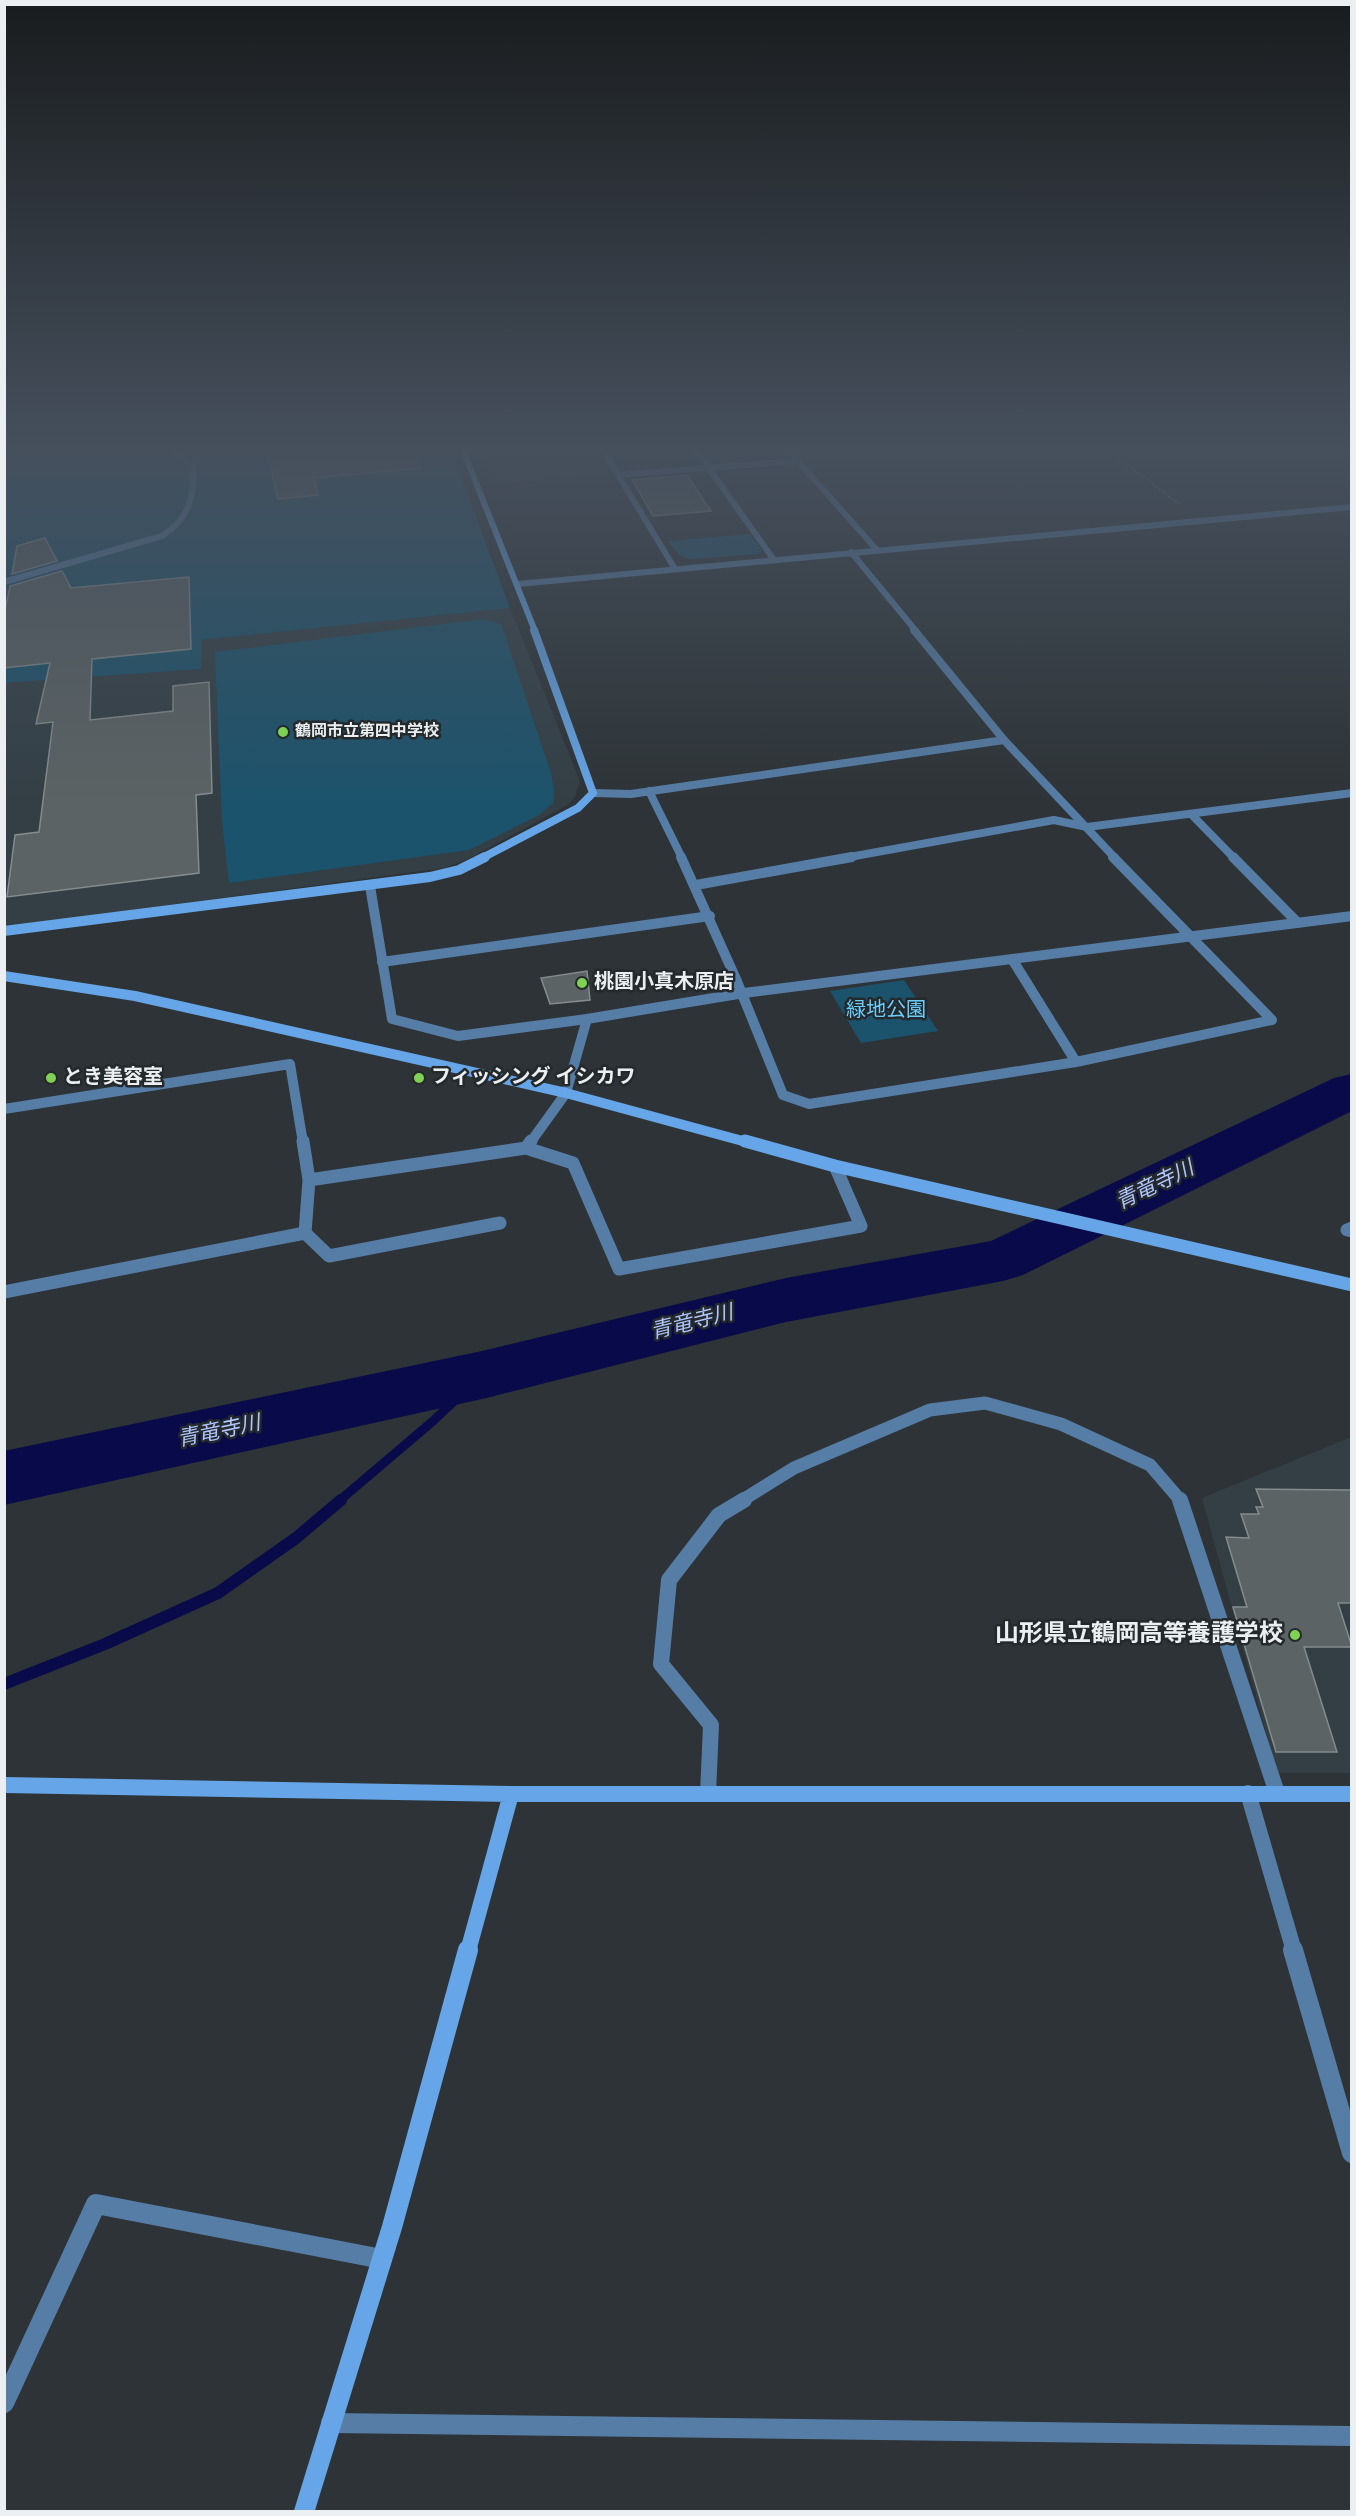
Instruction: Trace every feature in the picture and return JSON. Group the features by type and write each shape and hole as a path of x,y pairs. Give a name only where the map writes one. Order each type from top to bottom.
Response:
{"street":[{"path":"4,582 54,567"},
{"path":"511,567 593,793"},
{"path":"518,584 692,567"},
{"path":"649,791 696,885 744,993 783,1095 809,1104 1076,1062 1272,1020 1188,937 1004,740 864,567"},
{"path":"593,793 613,795 649,791 1004,740"},
{"path":"4,931 370,886 459,870 578,808 593,793"},
{"path":"696,885 1054,820 1087,827 1352,793"},
{"path":"1191,813 1298,923"},
{"path":"370,886 392,1019 458,1036 587,1019 744,993 1352,916"},
{"path":"382,962 710,916"},
{"path":"1012,959 1076,1062"},
{"path":"4,976 135,996 566,1093 835,1166 1352,1285"},
{"path":"526,1148 566,1093 587,1019"},
{"path":"4,1108 290,1064 309,1179 305,1233 328,1257 500,1223"},
{"path":"309,1179 526,1148 573,1163 619,1269 861,1226 835,1166"},
{"path":"4,1292 305,1233"},
{"path":"708,1794 711,1725 661,1664 669,1580 719,1515 794,1468 930,1410 985,1403 1061,1424 1150,1465 1181,1501 1277,1793"},
{"path":"4,1785 512,1794 1352,1794"},
{"path":"1248,1793 1352,2153"},
{"path":"304,2511 382,2259 512,1794"},
{"path":"4,2403 96,2204 382,2259"},
{"path":"331,2423 1352,2436"}],"shaded area":[{"name":"鶴岡市立第四中学校","path":"510,608 580,781 575,797 568,805 466,860 444,868 5,927 5,683 201,669 200,640"},
{"name":"山形県立鶴岡高等養護学校","path":"1351,1437 1351,1773 1277,1773 1202,1498"}],"green space":[{"path":"5,567 495,567 510,608 201,640 201,669 5,683"},
{"path":"484,619 501,624 551,773 554,790 553,803 539,815 469,850 229,883 222,822 215,652"},
{"name":"緑地公園","path":"904,980 938,1031 861,1043 830,991"}],"building":[{"path":"13,567 35,567 12,574"},
{"path":"62,571 71,588 189,577 191,649 92,659 90,720 173,711 173,686 209,682 212,793 196,795 199,873 7,897 15,835 39,832 53,722 36,724 50,663 4,668 4,616 10,586"},
{"name":"桃園小真木原店","path":"587,971 590,1000 550,1004 541,978"},
{"name":"山形県立鶴岡高等養護学校","path":"1256,1489 1352,1490 1352,1603 1338,1603 1352,1647 1304,1647 1337,1752 1276,1752 1233,1607 1247,1607 1226,1537 1249,1538 1241,1514 1259,1514 1256,1507 1263,1507"}],"waterway":[{"name":"青竜寺川","path":"4,1478 482,1375 786,1300 1003,1260 1352,1090"},
{"path":"339,1501 433,1421 482,1375"},
{"path":"4,1684 105,1644 218,1593 296,1538 341,1500"}],"place":[{"name":"鶴岡市立第四中学校","path":"283,732"},
{"name":"桃園小真木原店","path":"582,983"},
{"name":"とき美容室","path":"51,1078"},
{"name":"フィッシング イシカワ","path":"419,1078"},
{"name":"山形県立鶴岡高等養護学校","path":"1295,1635"}]}
